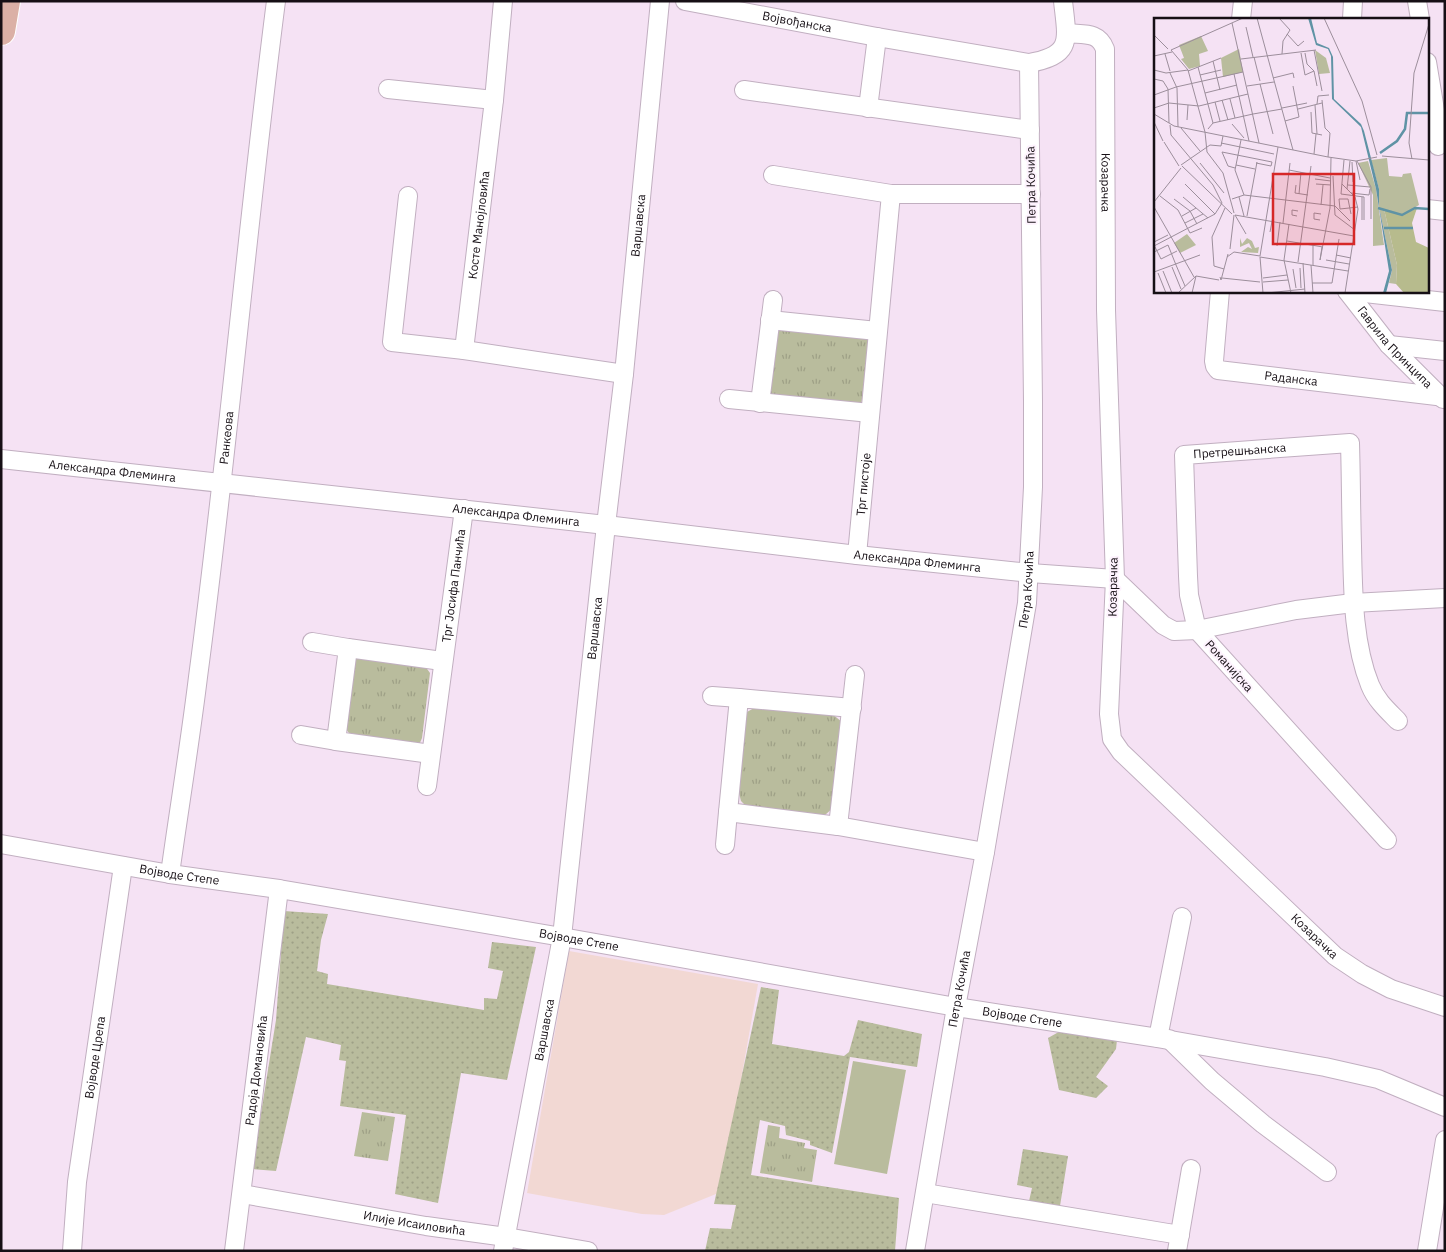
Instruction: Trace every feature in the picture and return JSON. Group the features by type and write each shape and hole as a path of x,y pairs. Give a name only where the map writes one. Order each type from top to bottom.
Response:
{"main road":[{"path":"1,31 6,1"}],"street":[{"name":"Ранкеова","path":"170,874 198,678 222,483 276,1"},
{"name":"Косте Манојловића","path":"464,350 504,1"},
{"name":"Варшавска","path":"505,1244 562,937 624,374 660,1"},
{"name":"Војвођанска","path":"686,1 1029,63"},
{"path":"1029,63 1048,60 1065,44 1066,33 1063,1"},
{"path":"1241,18 1243,1"},
{"path":"1352,18 1353,1"},
{"path":"1417,1 1420,18"},
{"name":"Козарачка","path":"1066,33 1094,35 1102,39 1105,49 1106,310 1115,579 1109,727 1112,739 1121,752 1335,956 1362,974 1391,989 1445,1007"},
{"path":"868,108 878,37"},
{"name":"Петра Кочића","path":"915,1251 956,1007 1023,633 1030,573 1033,439 1029,63"},
{"path":"1428,68 1435,110 1438,146"},
{"path":"388,89 494,100"},
{"path":"744,90 1030,130"},
{"path":"773,175 891,194 1031,194"},
{"name":"Трг пистоје","path":"857,555 891,194"},
{"path":"408,196 392,342 464,350 624,374"},
{"path":"1428,209 1445,211"},
{"name":"Раданска","path":"1220,292 1214,360 1218,370 1443,398"},
{"name":"Гаврила Принципа","path":"1348,292 1389,345 1443,398"},
{"path":"1356,292 1445,302"},
{"path":"760,403 773,300"},
{"path":"770,320 877,331"},
{"path":"1389,345 1445,351"},
{"path":"728,399 870,414"},
{"name":"Претрешњанска","path":"1197,630 1189,595 1184,455 1350,443 1353,604 1363,662 1370,686 1382,706 1398,721"},
{"name":"Александра Флеминга","path":"1,459 1030,573"},
{"name":"Трг Јосифа Панчића","path":"427,786 442,661 464,509"},
{"path":"1030,573 1115,579"},
{"name":"Романијска","path":"1115,579 1163,625 1174,631 1197,630 1387,840"},
{"path":"1197,630 1296,610 1442,598"},
{"path":"312,642 442,661"},
{"path":"336,741 348,648"},
{"path":"838,826 855,675"},
{"path":"712,696 852,708"},
{"path":"725,845 738,698"},
{"path":"301,735 432,754"},
{"path":"728,812 838,826 985,852"},
{"name":"Војводе Степе","path":"1,844 170,874 279,889 562,937 956,1007 1163,1038 1352,1072 1378,1079 1445,1107"},
{"name":"Војводе Црепа","path":"72,1251 77,1182 123,866"},
{"name":"Радоја Домановића","path":"234,1251 279,889"},
{"path":"1182,917 1163,1038 1263,1124 1327,1172"},
{"path":"1427,1251 1445,1140"},
{"path":"924,1193 1178,1243 1191,1169"},
{"name":"Илије Исаиловића","path":"242,1194 426,1226 505,1244 588,1251"}],"shaded area":[{"path":"569,951 758,984 721,1192 664,1215 642,1214 527,1193"}],"green space":[{"path":"777,328 869,339 861,407 768,396"},
{"path":"358,656 425,666 430,673 422,738 419,745 349,733 345,728 353,661"},
{"path":"754,708 831,713 842,722 834,807 825,815 746,806 741,801 739,793 744,719 747,712"},
{"path":"284,911 328,914 321,940 317,971 328,974 327,984 484,1010 484,998 497,999 503,971 488,968 492,942 536,947 507,1080 461,1073 438,1203 395,1194 406,1115 340,1106 346,1061 339,1060 341,1045 306,1037 276,1171 252,1169 276,1020"},
{"path":"761,987 779,990 772,1044 844,1056 849,1052 858,1020 922,1034 917,1067 850,1057 832,1153 810,1145 810,1141 786,1135 785,1126 760,1120 751,1175 899,1198 895,1251 705,1251 710,1228 731,1229 736,1205 714,1204"},
{"path":"1064,1029 1117,1040 1116,1049 1096,1077 1108,1086 1096,1098 1059,1090 1048,1038"},
{"path":"853,1061 906,1070 887,1174 834,1164"},
{"path":"362,1112 395,1117 388,1161 354,1156"},
{"path":"768,1125 780,1127 779,1138 805,1143 804,1148 817,1150 812,1182 760,1173"},
{"path":"1023,1149 1068,1156 1060,1206 1029,1201 1032,1188 1017,1185"}]}
